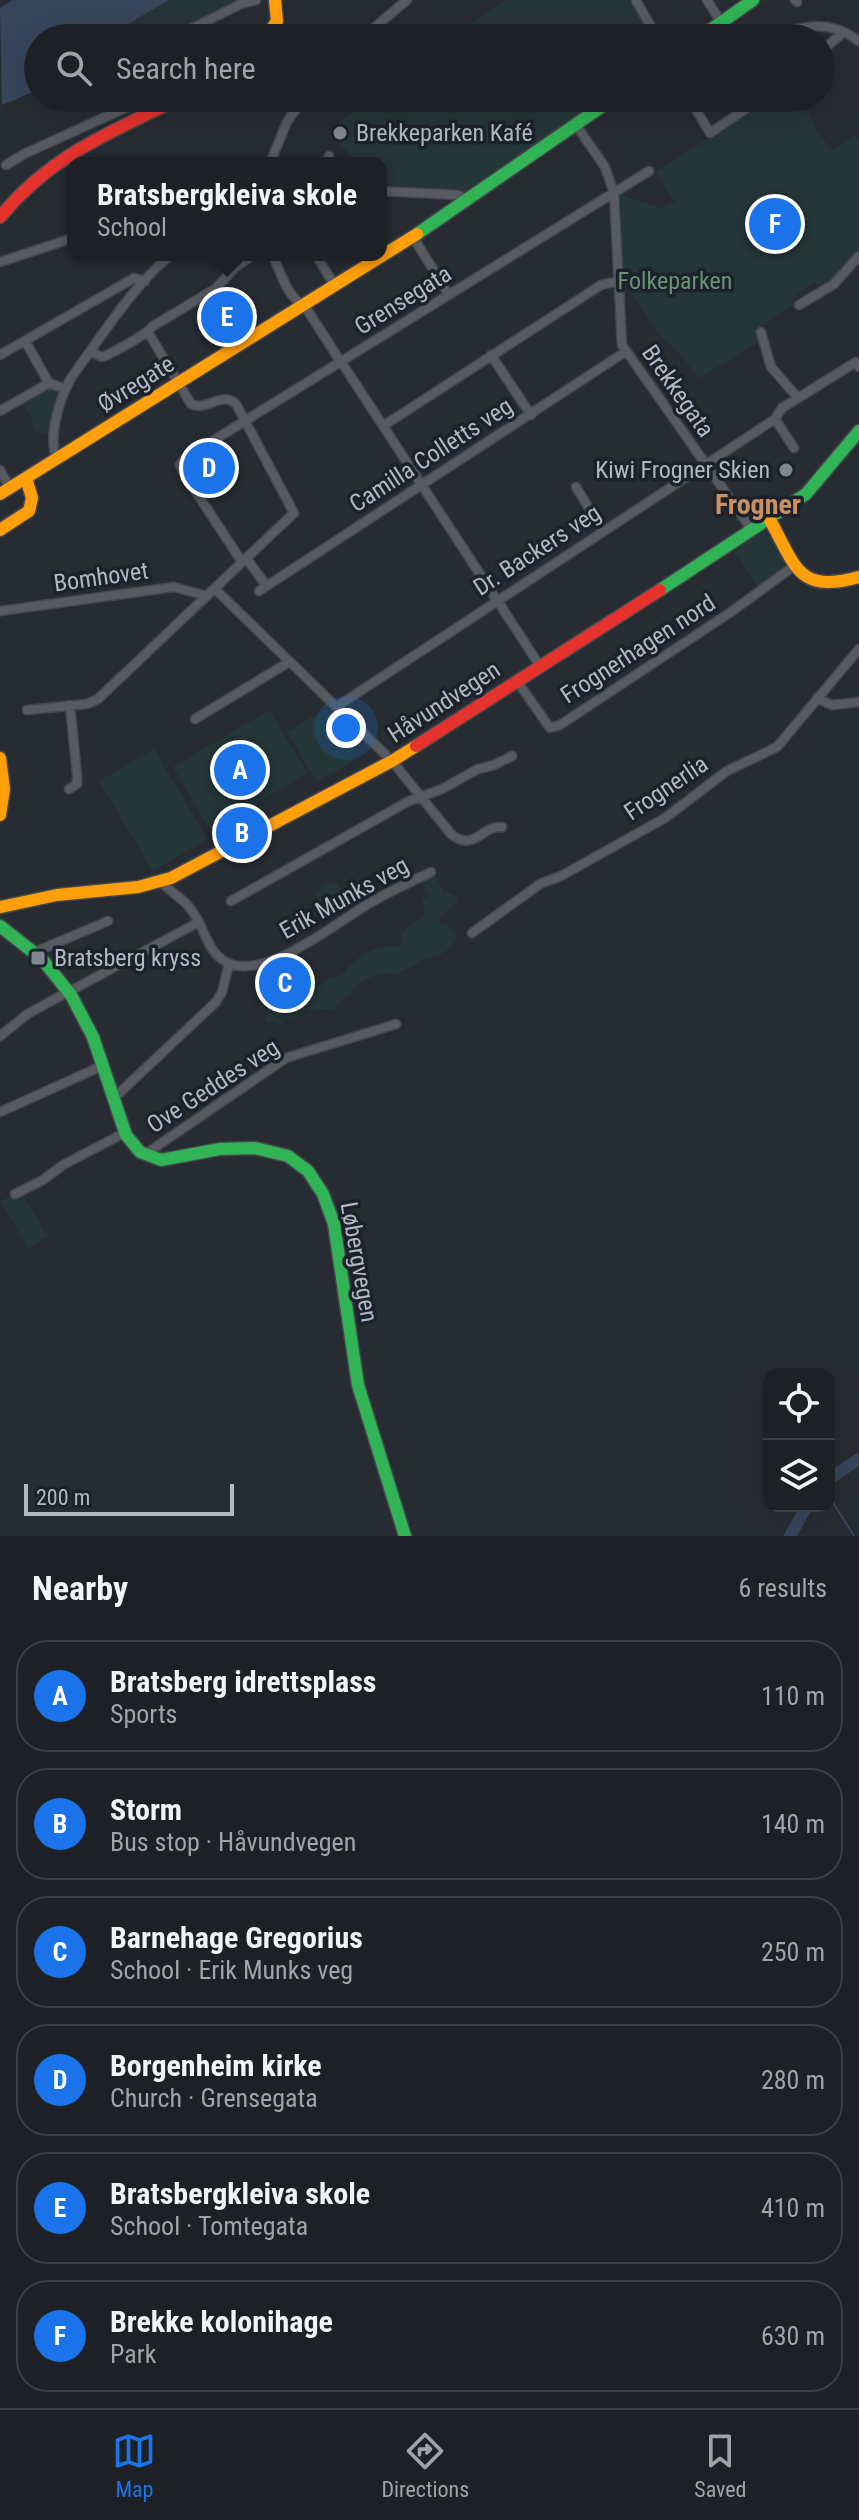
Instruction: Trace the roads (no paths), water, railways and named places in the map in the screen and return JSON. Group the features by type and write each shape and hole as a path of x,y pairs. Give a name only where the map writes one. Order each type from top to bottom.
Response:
{"street":[{"path":"201,24 226,6 256,0"},
{"path":"275,0 279,12 276,24"},
{"path":"379,24 407,0"},
{"path":"707,0 721,22"},
{"path":"718,24 753,0"},
{"path":"639,2 650,24"},
{"path":"835,28 859,41"},
{"path":"835,39 844,32"},
{"path":"6,165 116,112"},
{"path":"0,217 31,180 57,160 152,112"},
{"path":"272,157 294,112"},
{"name":"Øvregate","path":"387,253 594,112"},
{"path":"697,112 710,133 741,112"},
{"name":"Brekkegata","path":"576,125 605,167 614,193 621,337 625,352 752,530"},
{"name":"Grensegata","path":"244,560 180,465 185,458 649,171"},
{"path":"387,191 458,195 467,200"},
{"path":"413,237 449,295"},
{"path":"0,262 67,240"},
{"path":"799,305 834,284 859,256"},
{"path":"57,459 53,439 65,389 145,281 164,261"},
{"path":"92,352 102,357 148,332 215,289 244,261"},
{"path":"275,261 288,290 297,302 304,305 540,666"},
{"path":"320,261 335,286"},
{"name":"Øvregate","path":"5,491 375,261"},
{"path":"0,355 134,278 145,281"},
{"path":"383,426 601,285 618,281"},
{"path":"27,710 87,704 98,699 294,513 245,419 231,399 224,398 201,408 191,404 148,332"},
{"path":"761,332 771,367 798,398"},
{"path":"25,341 49,383 65,389"},
{"name":"Camilla Colletts veg","path":"244,560 262,588 625,352"},
{"path":"491,355 531,415"},
{"name":"Dr. Backers veg","path":"336,707 775,419 782,408 856,362 859,367"},
{"path":"0,411 49,383"},
{"path":"775,419 794,448"},
{"name":"Håvundvegen","path":"0,910 52,895 124,891 162,882 392,761 770,520 806,494 859,431"},
{"path":"0,470 5,491"},
{"path":"0,530 24,517 31,509 32,494 26,478"},
{"path":"576,487 603,531"},
{"path":"770,520 794,566 806,579 822,584 859,577"},
{"name":"Frognerhagen nord","path":"517,681 550,728 560,725 794,566"},
{"name":"Bomhovet","path":"0,611 174,587 207,596"},
{"path":"215,589 392,761 457,839 473,840 496,826 502,827"},
{"name":"Frognerlia","path":"472,933 540,884 561,876 665,818 727,771 777,747 859,649"},
{"path":"195,719 289,662"},
{"path":"817,698 832,705 859,702"},
{"path":"69,789 77,784 70,705"},
{"path":"231,901 421,795 442,789 478,769 512,756"},
{"path":"0,758 4,789 0,815"},
{"name":"Erik Munks veg","path":"229,964 246,966 282,956 373,901 431,872"},
{"path":"114,1098 216,1002 222,992 229,964 208,946 192,910 162,882"},
{"path":"0,910 2,927 35,952 70,990 89,1024 126,1132 135,1148 144,1155"},
{"path":"35,952 108,921"},
{"path":"0,1036 29,1013 199,922"},
{"name":"Ove Geddes veg","path":"144,1155 286,1058 396,1024"},
{"path":"0,1112 104,1065"},
{"path":"15,1194 126,1132"},
{"name":"Løbergvegen","path":"144,1155 160,1160 217,1149 258,1149 290,1157 308,1168 316,1178 328,1204 347,1294 350,1352 358,1386 405,1536"}],"water":[{"path":"13,0 169,0 128,24 24,24 24,96 2,105 0,8"}],"waterway":[{"path":"835,1475 859,1459"},
{"path":"835,1506 854,1536"},
{"path":"790,1536 804,1512"}],"place":[{"name":"Brekkeparken Kafé","path":"340,133"},
{"name":"Brekke kolonihage","path":"775,224"},
{"name":"Bratsbergkleiva skole","path":"227,317"},
{"name":"Borgenheim kirke","path":"209,468"},
{"name":"Kiwi Frogner Skien","path":"786,470"},
{"name":"Bratsberg idrettsplass","path":"240,770"},
{"name":"Storm","path":"242,833"},
{"name":"Bratsberg kryss","path":"38,958"},
{"name":"Barnehage Gregorius","path":"285,983"}],"district":[{"name":"Frogner","path":"758,504"}],"park label":[{"name":"Folkeparken","path":"675,281"}]}
